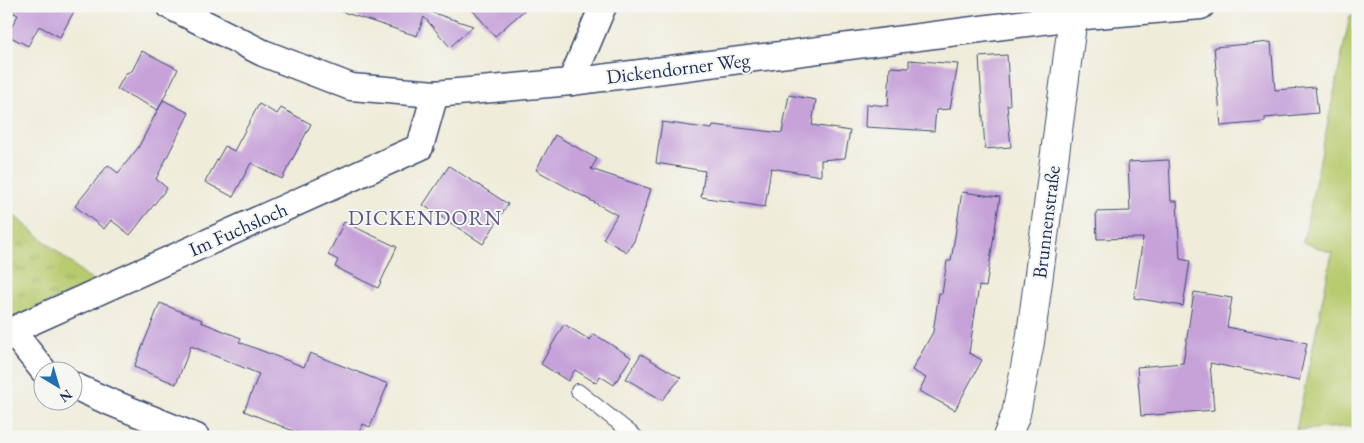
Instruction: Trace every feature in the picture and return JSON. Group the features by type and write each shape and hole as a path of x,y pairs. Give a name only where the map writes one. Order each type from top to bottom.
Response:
{"street":[{"name":"Dickendorner Weg","path":"170,6 264,53 351,87 435,94 571,82 1074,12 1201,6"},
{"path":"571,82 603,6"},
{"name":"Brunnenstraße","path":"1008,437 1016,414 1030,342 1074,12"},
{"name":"Im Fuchsloch","path":"9,332 420,147 435,94"},
{"path":"9,332 34,360"},
{"path":"82,390 196,437"}],"lane":[{"path":"578,391 636,437"}],"green space":[{"path":"1358,15 1358,426 1296,430 1332,253 1303,242 1350,16"},
{"path":"6,209 94,282 6,322"}],"building":[{"path":"6,6 77,6 60,37 39,26 28,46 7,35 18,15 6,9"},
{"path":"341,6 412,6 473,26 450,47 424,17 417,36 340,11"},
{"path":"469,6 529,6 495,36"},
{"path":"1271,42 1275,90 1315,87 1318,113 1265,118 1265,122 1221,126 1214,47"},
{"path":"142,51 178,69 158,110 117,89 126,73 132,71"},
{"path":"1007,55 1010,105 1007,105 1011,147 985,149 979,57"},
{"path":"909,60 958,64 950,109 936,110 934,131 865,127 866,104 888,106 890,67 909,68"},
{"path":"789,95 816,100 812,125 850,131 845,158 821,160 821,176 771,168 765,207 701,197 705,171 656,163 662,122 712,129 713,125 782,133"},
{"path":"163,100 189,113 156,179 167,188 130,235 111,220 104,229 75,206 108,165 118,173 138,148"},
{"path":"259,104 277,114 281,108 311,124 282,179 251,163 233,197 205,182 225,146 234,151"},
{"path":"555,135 597,159 591,169 651,189 634,241 627,252 603,239 617,215 536,170"},
{"path":"1169,160 1171,201 1177,201 1180,259 1190,261 1183,306 1134,298 1143,238 1097,239 1096,212 1130,211 1128,162"},
{"path":"449,166 508,204 483,244 423,205"},
{"path":"962,192 1000,197 986,287 979,286 969,353 982,360 955,410 919,391 926,378 912,370 933,332 939,293 942,294 947,261 951,261"},
{"path":"344,222 397,247 378,288 335,267 338,260 328,255"},
{"path":"1194,292 1232,298 1227,327 1307,343 1299,381 1210,363 1214,410 1141,416 1137,367 1183,363"},
{"path":"160,303 241,338 239,342 304,367 310,353 388,384 370,427 363,424 358,437 308,437 244,411 259,374 191,346 176,384 134,367"},
{"path":"564,324 590,340 594,334 631,357 614,385 600,376 596,383 575,370 568,381 541,364"},
{"path":"641,354 681,378 662,400 626,379"}],"district":[{"name":"DICKENDORN","path":"425,218"}]}
